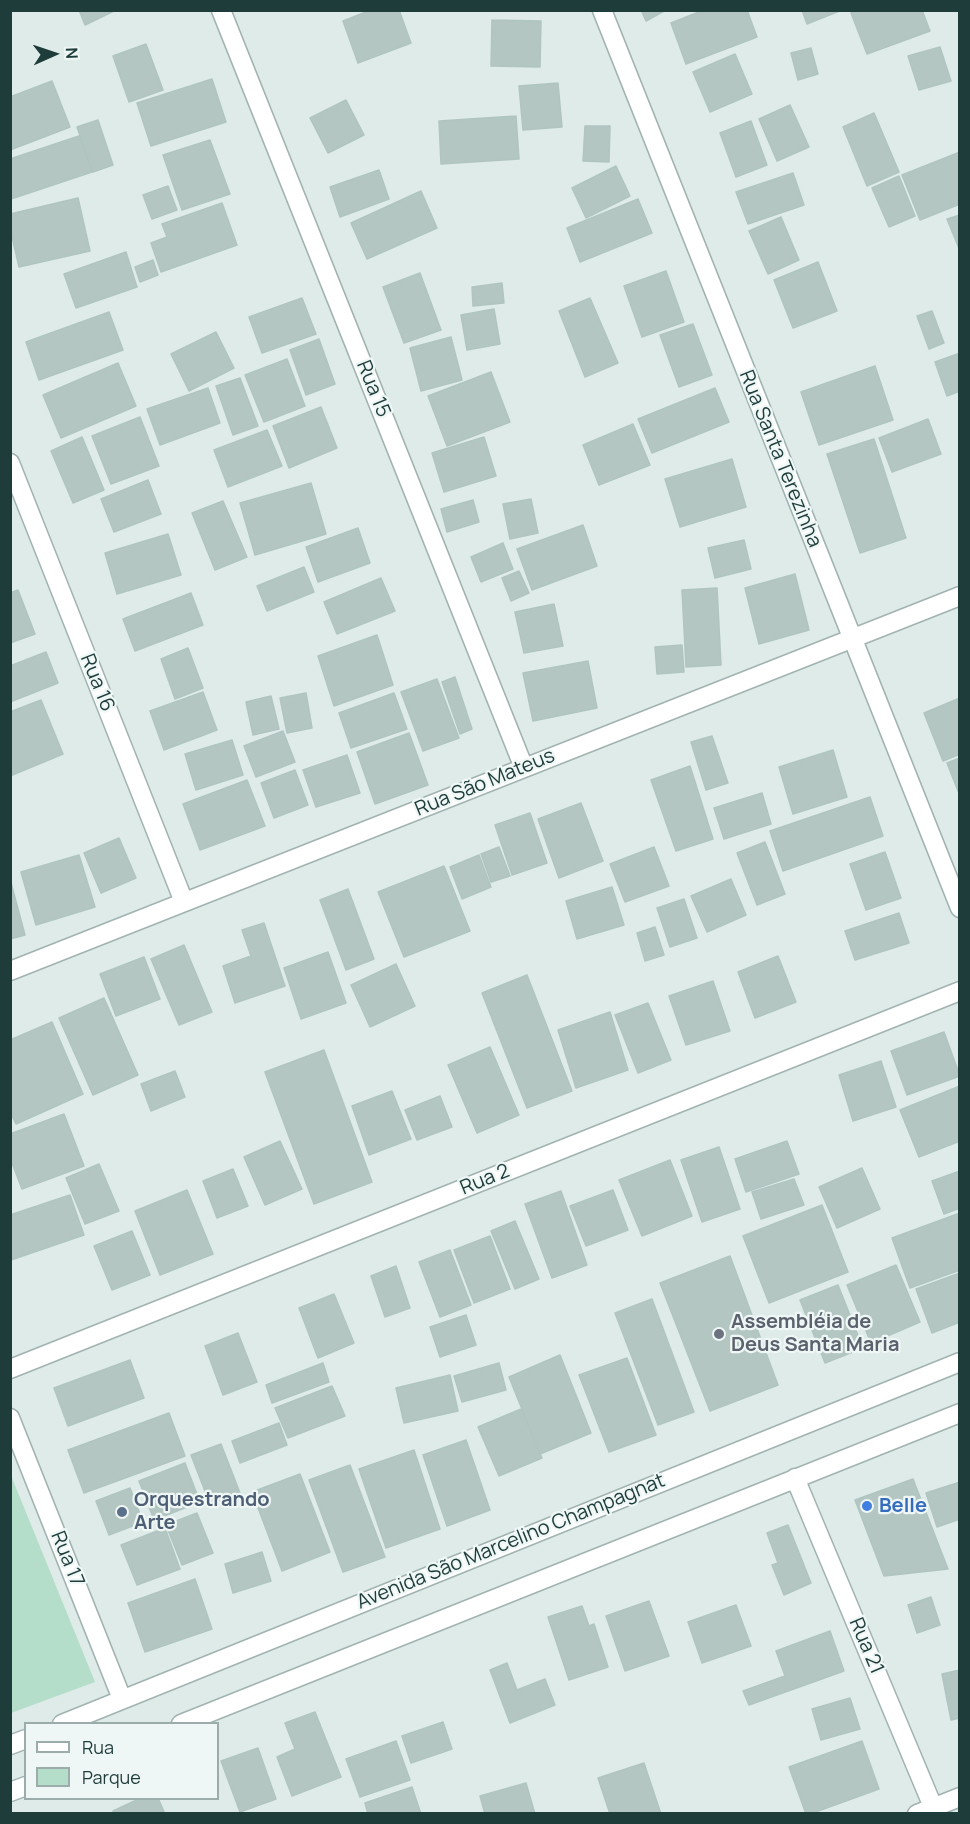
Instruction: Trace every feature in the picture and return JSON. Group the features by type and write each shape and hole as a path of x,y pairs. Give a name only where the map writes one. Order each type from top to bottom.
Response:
{"street":[{"name":"Rua 15","path":"221,10 524,768"},
{"name":"Rua Santa Terezinha","path":"602,10 960,908"},
{"name":"Rua 16","path":"10,463 184,902"},
{"name":"Rua São Mateus","path":"10,971 960,596"},
{"name":"Rua 2","path":"10,1370 960,990"},
{"name":"Avenida São Marcelino Champagnat","path":"68,1722 960,1362"},
{"path":"186,1722 960,1413"},
{"name":"Rua 17","path":"10,1419 122,1699"},
{"name":"Rua 21","path":"795,1478 928,1811"},
{"path":"928,1811 960,1797"}],"green space":[{"path":"10,1473 95,1682 11,1713 10,1713"}],"building":[{"path":"79,10 116,10 85,25"},
{"path":"371,10 399,10 411,43 358,63 343,21"},
{"path":"641,10 666,10 646,21"},
{"path":"704,10 747,10 757,37 686,64 671,23"},
{"path":"802,10 842,10 807,24"},
{"path":"859,10 922,10 930,31 867,54 851,13"},
{"path":"492,20 541,21 540,67 491,66"},
{"path":"146,44 163,90 129,102 113,56"},
{"path":"940,47 951,81 919,90 908,56"},
{"path":"811,48 818,74 798,80 791,53"},
{"path":"735,54 752,94 710,112 693,72"},
{"path":"212,79 226,122 151,146 137,103"},
{"path":"52,81 70,127 10,150 10,97"},
{"path":"558,83 562,127 523,130 519,86"},
{"path":"346,100 364,135 328,153 310,118"},
{"path":"790,105 809,147 777,161 759,119"},
{"path":"874,113 899,172 867,186 843,127"},
{"path":"516,116 519,159 441,164 439,121"},
{"path":"98,120 113,165 93,172 77,127"},
{"path":"751,121 767,165 736,177 720,133"},
{"path":"585,126 610,126 609,162 583,161"},
{"path":"79,136 92,172 11,199 10,159"},
{"path":"210,140 230,194 182,210 163,155"},
{"path":"960,152 960,204 920,220 902,175"},
{"path":"616,166 630,196 586,218 572,188"},
{"path":"379,170 389,199 340,217 330,187"},
{"path":"793,173 804,205 748,224 736,192"},
{"path":"899,176 915,216 889,227 872,188"},
{"path":"168,186 177,210 152,219 143,195"},
{"path":"421,191 437,228 367,259 351,223"},
{"path":"78,198 90,251 19,267 10,228 10,214"},
{"path":"638,199 652,233 580,262 567,228"},
{"path":"222,203 237,245 161,272 151,243 167,237 162,224"},
{"path":"960,215 960,251 947,219"},
{"path":"781,217 799,260 768,274 749,231"},
{"path":"126,252 137,287 76,308 64,274"},
{"path":"153,260 158,275 140,282 135,267"},
{"path":"818,262 837,311 793,328 774,280"},
{"path":"666,271 684,322 642,337 624,286"},
{"path":"420,273 441,330 404,343 383,287"},
{"path":"502,283 504,303 473,306 472,287"},
{"path":"302,298 316,334 262,353 249,317"},
{"path":"590,298 618,363 585,377 559,311"},
{"path":"494,309 500,344 467,350 461,315"},
{"path":"932,311 944,343 929,349 917,316"},
{"path":"109,312 123,350 39,380 26,342"},
{"path":"693,324 712,375 679,387 660,335"},
{"path":"216,332 234,368 189,391 171,354"},
{"path":"451,337 462,380 421,391 410,348"},
{"path":"319,339 335,384 306,395 290,350"},
{"path":"960,353 960,391 947,396 935,362"},
{"path":"287,359 305,406 264,422 245,375"},
{"path":"118,363 136,406 61,438 43,395"},
{"path":"875,366 893,420 819,445 801,392"},
{"path":"491,372 510,422 447,446 428,396"},
{"path":"240,378 258,426 233,435 216,386"},
{"path":"208,388 220,423 160,445 147,409"},
{"path":"715,388 729,422 652,453 638,419"},
{"path":"321,407 337,448 289,468 273,426"},
{"path":"140,417 159,466 111,484 92,436"},
{"path":"928,419 941,454 892,472 879,438"},
{"path":"633,424 650,465 599,485 583,445"},
{"path":"267,430 282,466 228,487 214,450"},
{"path":"82,437 104,490 73,503 51,451"},
{"path":"484,437 496,476 444,492 432,453"},
{"path":"874,439 906,538 860,553 827,454"},
{"path":"732,459 746,507 680,527 665,479"},
{"path":"148,480 161,514 114,532 101,499"},
{"path":"311,483 326,534 255,555 240,503"},
{"path":"531,499 538,533 510,539 503,504"},
{"path":"473,500 479,522 447,532 441,509"},
{"path":"223,501 247,557 215,570 192,513"},
{"path":"583,525 597,566 532,590 517,549"},
{"path":"358,528 370,563 318,582 306,547"},
{"path":"168,534 181,575 117,594 105,553"},
{"path":"744,540 751,569 715,578 708,548"},
{"path":"503,543 513,569 481,582 471,557"},
{"path":"304,567 314,592 267,611 257,586"},
{"path":"519,571 529,593 511,601 502,578"},
{"path":"795,574 809,630 759,644 745,588"},
{"path":"381,578 395,611 337,634 324,602"},
{"path":"717,588 721,665 686,667 682,590"},
{"path":"18,590 35,634 10,643 10,593"},
{"path":"191,593 203,625 135,651 123,619"},
{"path":"554,604 563,646 524,653 515,612"},
{"path":"377,635 393,685 334,706 318,656"},
{"path":"682,645 684,672 657,674 655,647"},
{"path":"188,648 203,688 175,699 161,659"},
{"path":"46,652 58,683 10,702 10,666"},
{"path":"588,661 597,708 533,721 523,673"},
{"path":"455,677 472,729 460,734 442,682"},
{"path":"437,679 459,738 423,751 401,692"},
{"path":"203,692 217,730 164,750 150,711"},
{"path":"306,693 312,728 287,733 280,698"},
{"path":"394,693 407,729 351,748 339,713"},
{"path":"271,696 279,729 253,735 246,702"},
{"path":"960,698 960,754 943,761 924,713"},
{"path":"41,700 63,754 10,776 10,712"},
{"path":"283,731 295,762 256,777 244,746"},
{"path":"409,733 428,785 375,804 357,752"},
{"path":"712,736 728,783 706,790 691,742"},
{"path":"232,740 243,775 196,790 185,754"},
{"path":"833,750 847,797 793,814 779,767"},
{"path":"347,755 360,793 316,807 303,770"},
{"path":"960,758 960,796 947,763"},
{"path":"690,766 713,839 676,851 651,780"},
{"path":"295,770 308,805 274,818 261,783"},
{"path":"247,780 265,826 200,850 183,804"},
{"path":"762,793 771,824 724,839 714,808"},
{"path":"870,797 883,836 783,871 770,831"},
{"path":"581,803 603,861 559,878 538,819"},
{"path":"530,813 547,863 512,875 495,825"},
{"path":"119,838 136,878 101,893 84,853"},
{"path":"765,842 785,894 757,905 737,853"},
{"path":"499,847 510,876 491,882 481,854"},
{"path":"654,847 669,886 625,902 610,864"},
{"path":"885,852 901,898 866,910 850,864"},
{"path":"79,855 95,907 36,925 21,872"},
{"path":"479,855 491,887 462,899 450,867"},
{"path":"444,866 470,931 404,957 378,892"},
{"path":"10,879 25,935 10,939"},
{"path":"731,879 746,915 707,932 691,896"},
{"path":"612,887 624,925 577,939 566,901"},
{"path":"348,889 374,959 346,970 320,900"},
{"path":"684,899 697,938 670,947 657,908"},
{"path":"899,913 909,943 855,960 845,931"},
{"path":"264,923 285,986 235,1003 223,966 251,956 242,930"},
{"path":"655,927 664,955 645,961 637,933"},
{"path":"184,945 212,1012 179,1025 151,959"},
{"path":"328,952 346,1003 301,1019 284,968"},
{"path":"778,956 796,1002 755,1018 738,972"},
{"path":"144,957 160,999 116,1016 100,974"},
{"path":"396,964 415,1006 370,1027 351,985"},
{"path":"527,975 572,1091 527,1108 482,993"},
{"path":"713,981 730,1031 686,1045 669,996"},
{"path":"104,998 138,1075 93,1095 59,1018"},
{"path":"648,1003 671,1060 638,1073 615,1015"},
{"path":"610,1012 628,1070 576,1088 558,1030"},
{"path":"52,1022 83,1094 16,1124 10,1112 10,1040"},
{"path":"944,1032 960,1076 907,1095 891,1051"},
{"path":"490,1047 519,1115 477,1133 448,1065"},
{"path":"324,1050 372,1182 314,1204 265,1072"},
{"path":"881,1061 896,1107 853,1121 839,1075"},
{"path":"175,1071 185,1097 151,1111 141,1084"},
{"path":"960,1086 960,1141 919,1157 900,1110"},
{"path":"392,1091 411,1139 369,1155 352,1106"},
{"path":"440,1096 452,1127 417,1140 405,1110"},
{"path":"64,1114 84,1166 22,1189 10,1158 10,1134"},
{"path":"280,1141 302,1189 265,1205 244,1157"},
{"path":"787,1141 799,1174 746,1192 735,1159"},
{"path":"719,1147 740,1209 702,1222 681,1160"},
{"path":"670,1160 692,1216 642,1236 619,1180"},
{"path":"99,1164 119,1211 85,1224 66,1178"},
{"path":"862,1168 880,1209 837,1228 819,1187"},
{"path":"233,1169 248,1206 217,1218 203,1181"},
{"path":"960,1171 960,1208 944,1214 932,1181"},
{"path":"794,1179 804,1205 761,1219 752,1192"},
{"path":"187,1190 213,1254 160,1275 135,1211"},
{"path":"613,1190 628,1230 586,1246 570,1206"},
{"path":"561,1191 587,1265 552,1278 525,1204"},
{"path":"70,1195 84,1235 11,1260 10,1215"},
{"path":"822,1205 848,1272 769,1303 743,1236"},
{"path":"960,1213 960,1270 910,1288 892,1238"},
{"path":"515,1221 539,1279 515,1289 491,1231"},
{"path":"132,1231 150,1275 112,1290 94,1246"},
{"path":"490,1236 510,1289 474,1303 454,1250"},
{"path":"450,1250 471,1305 440,1317 419,1262"},
{"name":"Assembléia de Deus Santa Maria","path":"730,1256 778,1385 710,1411 660,1283"},
{"path":"896,1265 920,1322 871,1343 847,1285"},
{"path":"396,1266 410,1308 385,1317 371,1276"},
{"path":"960,1273 960,1322 932,1333 916,1289"},
{"path":"838,1285 863,1348 825,1363 800,1300"},
{"path":"334,1294 354,1343 318,1358 299,1308"},
{"path":"652,1299 694,1412 658,1425 615,1313"},
{"path":"466,1315 476,1345 440,1357 430,1327"},
{"path":"238,1333 257,1382 223,1395 205,1346"},
{"path":"560,1355 591,1433 540,1454 509,1377"},
{"path":"627,1358 656,1435 609,1452 579,1375"},
{"path":"130,1360 144,1398 68,1426 54,1388"},
{"path":"323,1363 329,1382 272,1403 266,1385"},
{"path":"499,1363 506,1390 462,1402 454,1376"},
{"path":"450,1375 458,1411 404,1423 396,1388"},
{"path":"332,1386 345,1416 288,1438 275,1408"},
{"path":"521,1409 542,1458 499,1476 478,1427"},
{"path":"169,1413 185,1456 84,1493 68,1450"},
{"path":"279,1423 287,1445 240,1463 232,1441"},
{"path":"466,1440 490,1510 447,1526 423,1455"},
{"path":"221,1444 240,1493 210,1504 191,1455"},
{"path":"414,1450 440,1529 386,1548 359,1469"},
{"path":"185,1463 200,1502 154,1520 139,1481"},
{"path":"350,1465 385,1557 343,1572 309,1480"},
{"path":"300,1474 330,1552 282,1571 252,1492"},
{"path":"913,1479 948,1569 884,1576 855,1500"},
{"path":"960,1482 960,1519 937,1527 926,1493"},
{"path":"130,1488 143,1522 109,1535 96,1501"},
{"path":"197,1513 213,1553 182,1565 166,1525"},
{"path":"788,1525 811,1583 784,1595 772,1565 778,1563 767,1533"},
{"path":"165,1528 180,1569 137,1585 121,1545"},
{"path":"262,1552 271,1581 233,1593 225,1564"},
{"path":"195,1579 212,1629 145,1652 128,1603"},
{"path":"931,1597 940,1625 917,1633 908,1605"},
{"path":"649,1601 669,1656 625,1671 606,1616"},
{"path":"736,1605 751,1646 702,1663 688,1622"},
{"path":"582,1606 589,1626 594,1624 608,1667 569,1680 548,1617"},
{"path":"830,1631 844,1671 749,1705 743,1691 785,1676 776,1651"},
{"path":"507,1663 517,1690 545,1679 555,1705 510,1723 490,1670"},
{"path":"960,1670 960,1718 951,1720 942,1674"},
{"path":"850,1698 860,1729 821,1740 812,1709"},
{"path":"315,1712 341,1777 292,1796 277,1757 295,1749 285,1723"},
{"path":"443,1722 452,1749 411,1763 402,1736"},
{"path":"396,1741 410,1780 360,1797 346,1759"},
{"path":"862,1741 879,1789 806,1814 789,1767"},
{"path":"258,1748 276,1799 240,1812 221,1761"},
{"path":"644,1763 661,1814 610,1814 598,1778"},
{"path":"526,1783 535,1814 485,1814 480,1796"},
{"path":"412,1787 421,1814 368,1814 365,1803"},
{"path":"137,1800 159,1800 165,1814 114,1814 113,1811"}],"place":[{"name":"Assembléia de Deus Santa Maria","path":"719,1334"},
{"name":"Belle","path":"867,1506"},
{"name":"Orquestrando Arte","path":"122,1512"}]}
